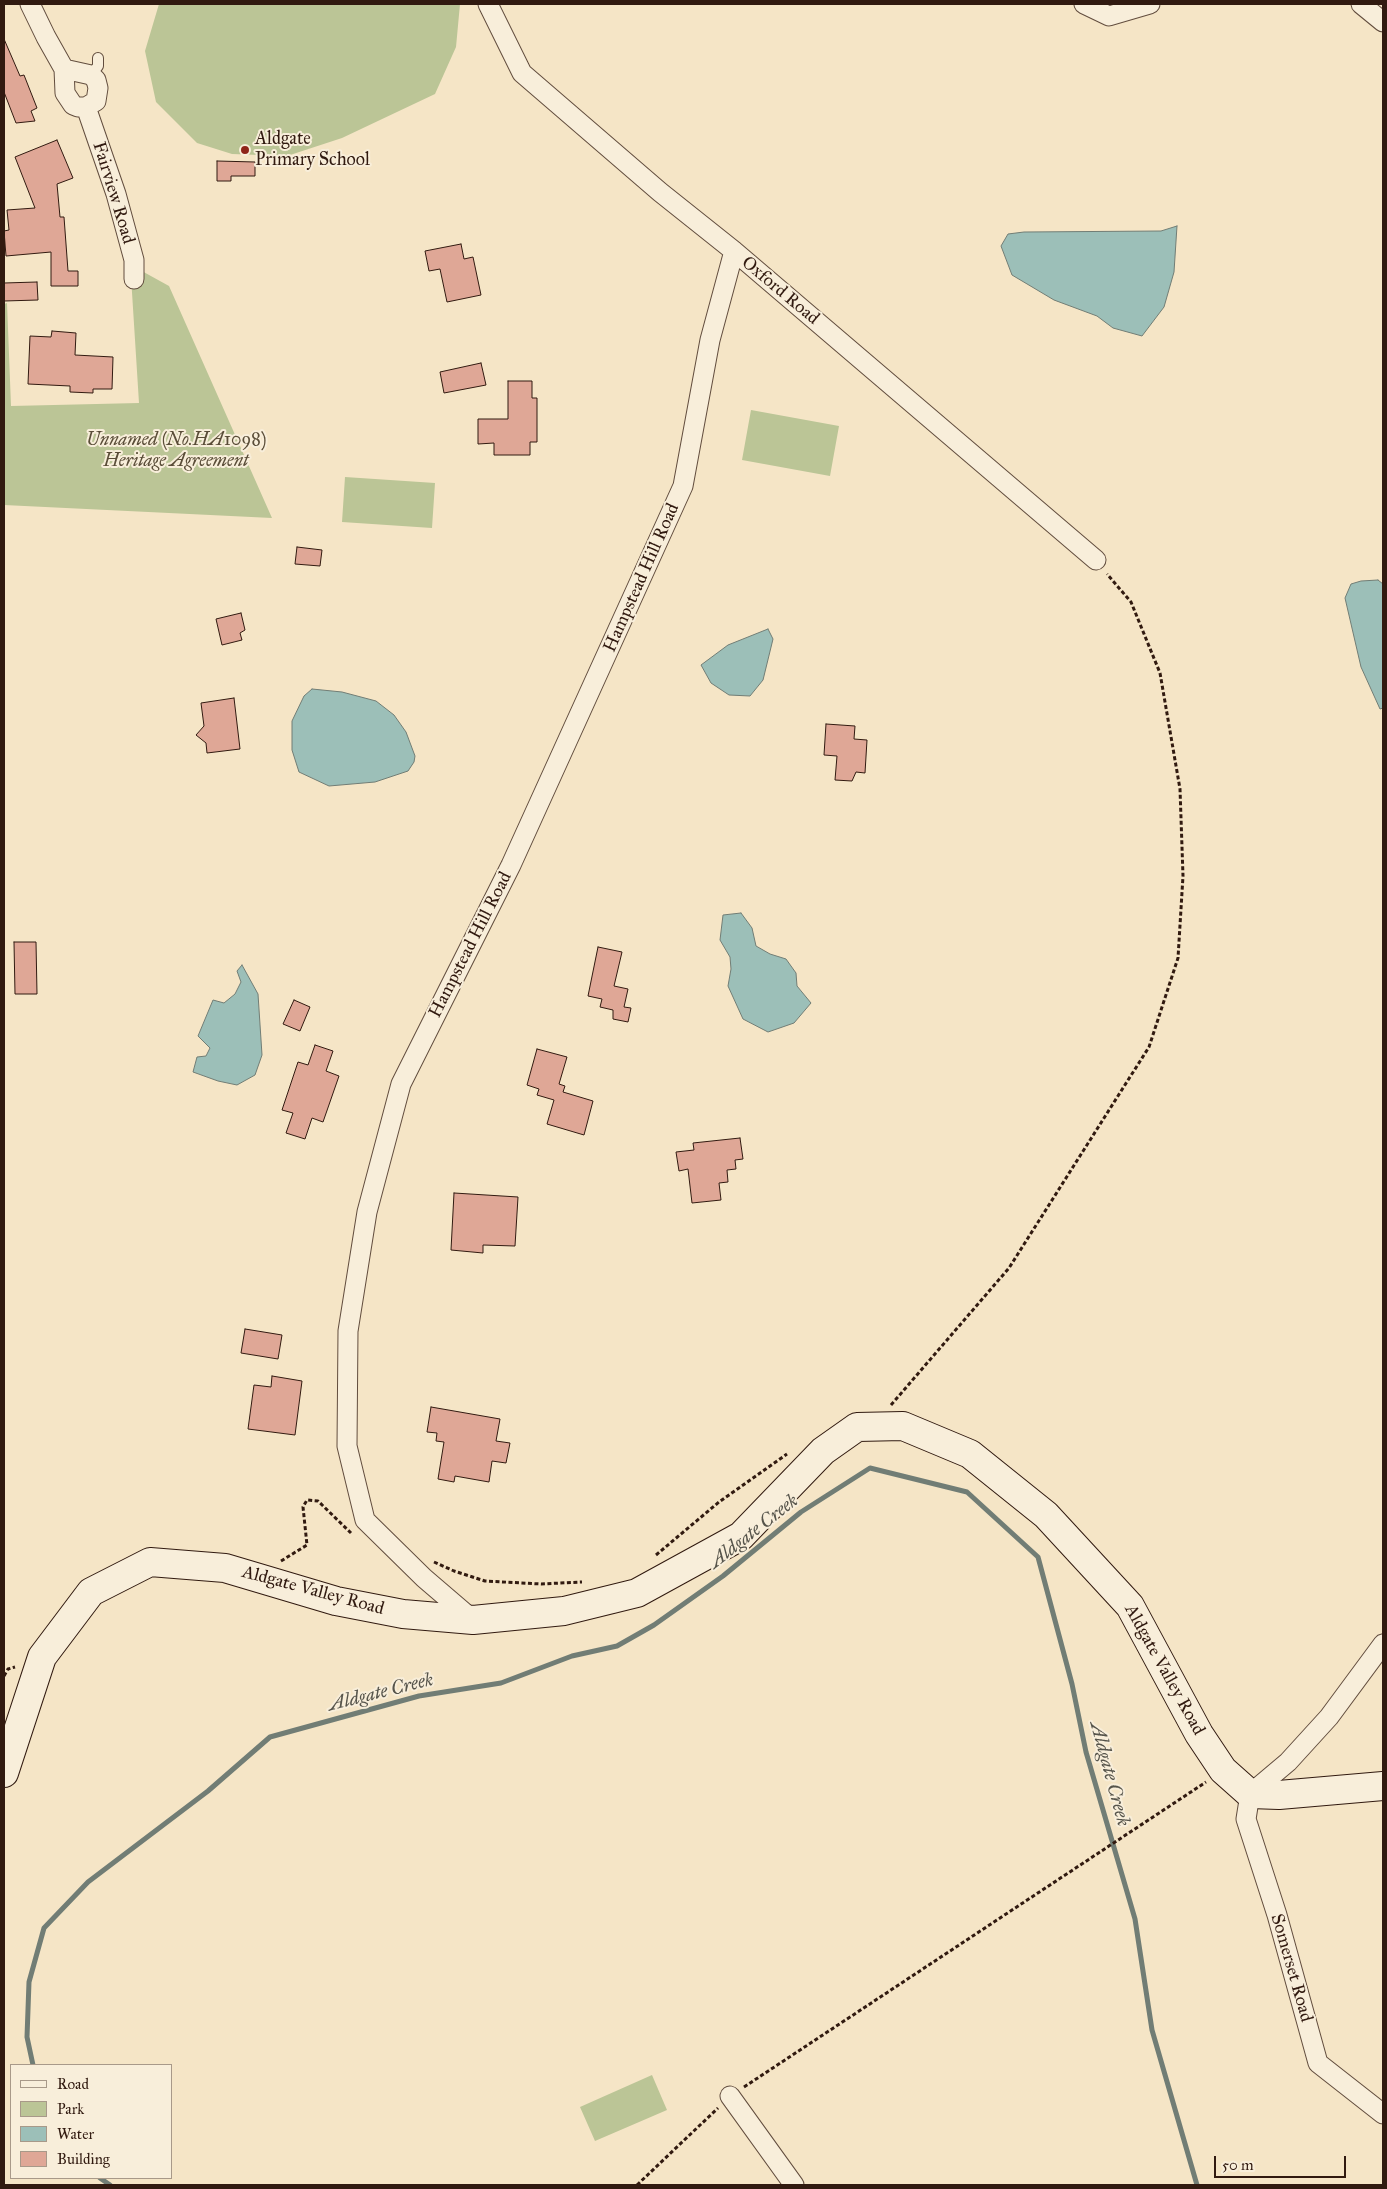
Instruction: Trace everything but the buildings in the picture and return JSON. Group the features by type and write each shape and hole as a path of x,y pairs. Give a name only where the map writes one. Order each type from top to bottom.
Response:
{"street":[{"path":"30,4 64,69 64,85 68,99 78,108 86,107 96,101 98,95 95,66 64,69"},
{"name":"Oxford Road","path":"488,4 522,73 1096,560"},
{"path":"1084,4 1108,16 1150,4"},
{"path":"1360,4 1383,22"},
{"name":"Fairview Road","path":"86,107 116,194 134,260 134,280"},
{"name":"Hampstead Hill Road","path":"473,1620 365,1520 347,1446 348,1331 366,1212 401,1084 511,866 683,486 710,340 734,251"},
{"name":"Aldgate Valley Road","path":"4,1773 42,1657 91,1592 150,1562 225,1568 355,1604 403,1614 473,1620 564,1612 637,1593 741,1536 823,1451 857,1427 903,1426 970,1454 1046,1515 1130,1606 1199,1734 1223,1770 1250,1794"},
{"path":"1250,1794 1288,1762 1329,1717 1383,1644"},
{"path":"1250,1794 1279,1795 1383,1786"},
{"name":"Somerset Road","path":"1250,1794 1246,1819 1277,1916 1318,2063 1383,2114"},
{"path":"730,2096 794,2185"}],"path":[{"path":"874,1427 1009,1268 1149,1047 1178,958 1183,876 1180,789 1160,673 1131,602 1096,560"},
{"path":"650,1561 719,1502 790,1452"},
{"path":"258,1578 287,1556 307,1545 303,1507 307,1500 318,1501 354,1535"},
{"path":"400,1554 426,1558 454,1572 485,1581 541,1584 586,1582"},
{"path":"637,2185 730,2096 1223,1770"}],"green space":[{"path":"159,4 460,4 456,47 435,94 342,138 287,156 232,154 197,143 156,102 145,51"},
{"name":"Unnamed (No.HA1098) Heritage Agreement","path":"129,245 140,270 169,286 272,518 4,505 4,304 7,303 11,406 139,403"},
{"path":"751,410 839,426 830,476 742,460"},
{"path":"345,477 435,483 432,528 342,522"},
{"path":"652,2075 667,2110 595,2141 580,2107"}],"water":[{"path":"1177,226 1174,272 1164,307 1142,336 1113,328 1097,316 1054,300 1012,275 1001,246 1008,234 1024,232 1161,231"},
{"path":"1378,580 1383,584 1383,708 1380,709 1361,667 1345,598 1351,584 1361,581"},
{"path":"768,629 773,639 763,680 750,696 729,695 711,683 701,665 728,645"},
{"path":"312,689 342,692 376,701 394,715 406,732 415,756 414,762 408,771 375,782 329,786 299,772 292,750 292,721 304,696"},
{"path":"741,913 752,928 756,946 770,954 786,959 796,973 797,986 811,1003 794,1023 768,1032 743,1019 728,986 731,969 730,957 720,940 723,915"},
{"path":"242,965 258,994 262,1055 255,1075 237,1085 218,1081 193,1072 197,1057 206,1056 210,1048 198,1036 213,1000 224,1003 235,994 241,982 237,971"}],"waterway":[{"name":"Aldgate Creek","path":"33,2064 27,2037 29,1982 44,1928 88,1882 208,1791 270,1737 419,1696 501,1683 572,1656 617,1646 654,1625 723,1576 801,1512 870,1468 967,1492 1038,1557 1072,1684 1086,1752 1135,1919 1152,2030 1197,2185"},
{"name":"Aldgate Creek","path":"101,2179 110,2185"}],"place":[{"name":"Aldgate Primary School","path":"245,150"}]}
